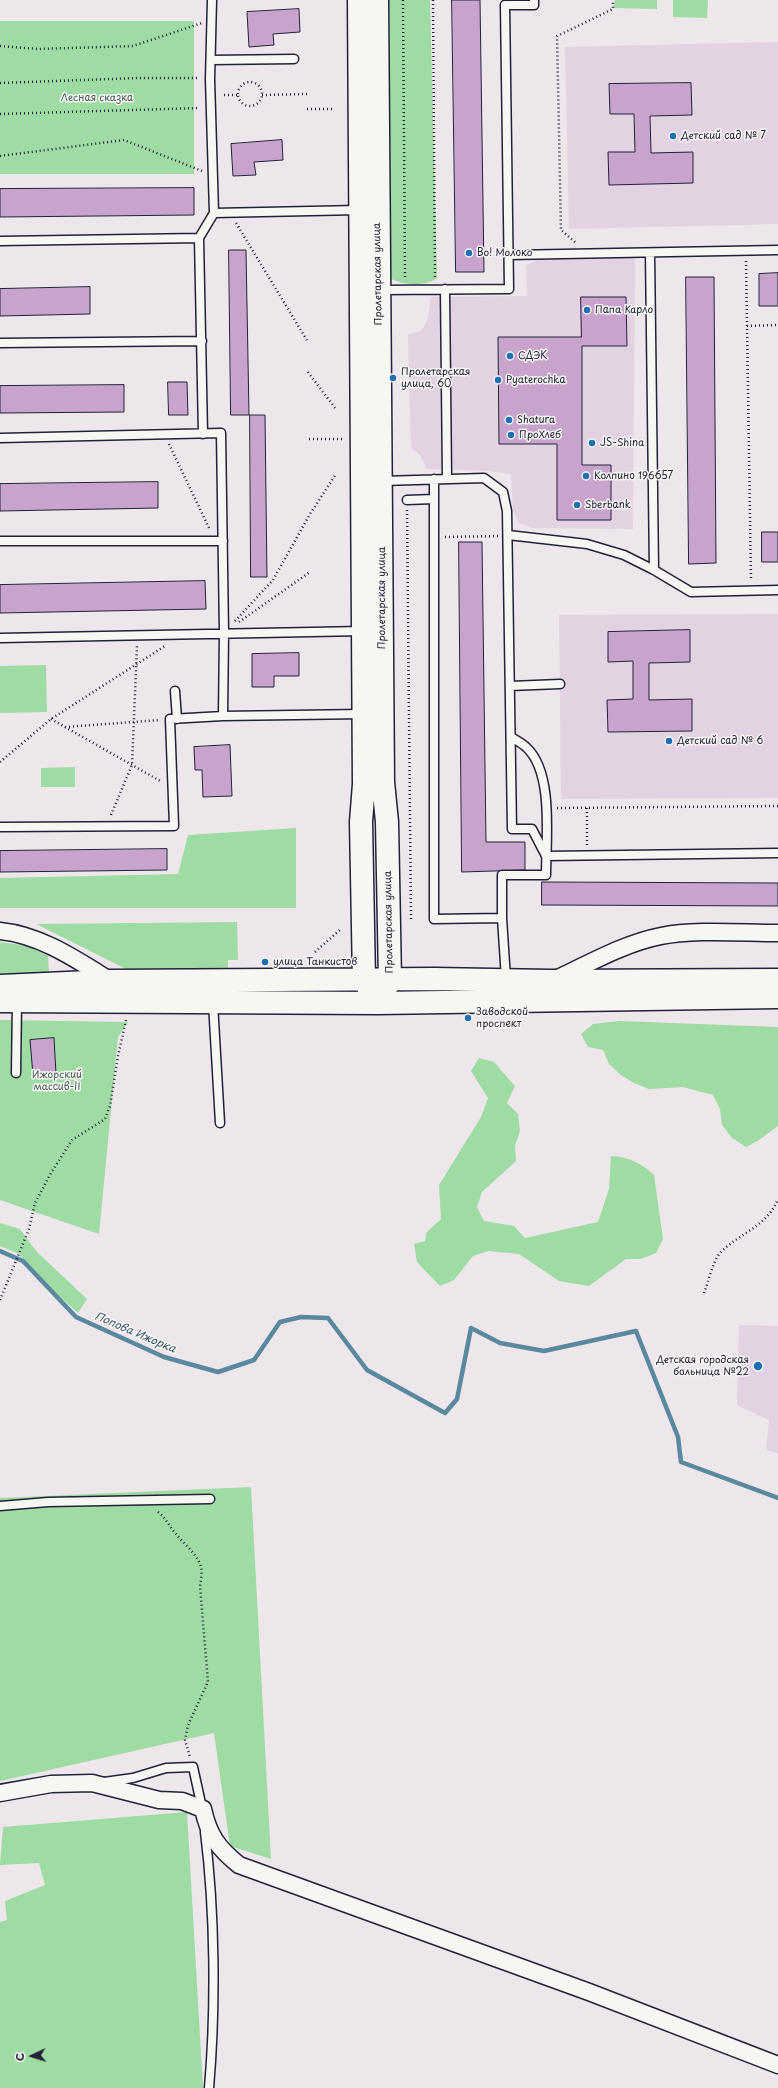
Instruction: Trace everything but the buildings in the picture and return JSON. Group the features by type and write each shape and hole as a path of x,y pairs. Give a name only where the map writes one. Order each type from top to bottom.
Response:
{"main road":[{"name":"Пролетарская улица","path":"359,0 361,210 370,290"},
{"name":"Пролетарская улица","path":"377,0 370,290 372,481 383,782 388,822 390,980 378,1003"},
{"name":"Пролетарская улица","path":"364,980 361,822 364,784 364,631 372,481"},
{"path":"364,980 378,1003"},
{"path":"0,986 111,981 778,980"},
{"path":"9,1001 378,1003 778,997"}],"street":[{"path":"0,931 30,937 65,952 111,981"},
{"path":"551,981 641,941 662,935 684,933 778,933"},
{"path":"0,1793 51,1784 92,1783 159,1800 182,1801 202,1809 207,1828 221,1850 239,1865 581,1989 778,2065"}],"lane":[{"path":"203,434 199,238 214,213 210,78 212,0"},
{"path":"370,290 509,289 505,5 534,5 534,0"},
{"path":"211,60 294,59"},
{"path":"214,213 361,210"},
{"path":"0,241 199,238"},
{"path":"509,255 778,250"},
{"path":"650,253 654,570"},
{"path":"445,289 447,479"},
{"path":"0,343 202,341"},
{"path":"0,438 221,433 219,540 224,633 223,716"},
{"path":"372,481 484,478 503,492 507,511 508,536 512,829 532,829 546,856"},
{"path":"434,479 434,919 502,918"},
{"path":"406,500 434,499"},
{"path":"508,536 587,544 624,555 692,592 778,590"},
{"path":"0,541 219,540"},
{"path":"0,638 364,631"},
{"path":"510,686 560,684"},
{"path":"0,827 174,826 172,788 175,691"},
{"path":"174,719 223,716 364,714"},
{"path":"506,980 502,918 502,875 546,874 546,808 544,778 536,760 526,746 511,737"},
{"path":"546,856 778,853"},
{"path":"9,1001 16,1073"},
{"path":"213,1002 220,1123"},
{"path":"0,1506 48,1502 210,1499"},
{"path":"92,1783 133,1778 166,1768 193,1767 202,1809 208,1855 211,1905 212,1975 209,2088"}],"path":[{"path":"403,0 405,290"},
{"path":"433,0 435,289"},
{"path":"588,254 561,230 558,36 613,9 613,0"},
{"path":"0,46 38,49 133,46 212,19"},
{"path":"0,83 138,78 210,78 224,95"},
{"path":"250,82 260,88 262,95 259,102 247,106 241,102 238,95 238,91 242,84 250,82"},
{"path":"262,95 307,94"},
{"path":"224,95 238,95"},
{"path":"0,114 211,108 215,107 224,95"},
{"path":"307,109 332,109"},
{"path":"0,156 124,140 213,175"},
{"path":"229,212 308,342"},
{"path":"746,251 751,591"},
{"path":"747,326 778,325"},
{"path":"308,372 335,408"},
{"path":"164,435 219,540"},
{"path":"309,439 348,438"},
{"path":"224,633 273,580 310,514 336,474"},
{"path":"406,500 411,919"},
{"path":"434,537 508,536"},
{"path":"224,633 310,572"},
{"path":"0,762 50,719 184,634"},
{"path":"106,826 132,765 135,722 137,635"},
{"path":"50,719 172,788"},
{"path":"64,727 174,719"},
{"path":"546,808 778,806"},
{"path":"587,808 588,855"},
{"path":"315,952 341,929"},
{"path":"0,1300 13,1265 21,1249 35,1203 72,1140 105,1119 110,1106 118,1056 127,1014"},
{"path":"704,1294 719,1254 756,1227 774,1210 778,1199"},
{"path":"146,1501 165,1517 174,1532 200,1564 202,1577 200,1586 208,1682 188,1725 185,1740 193,1767"}],"shaded area":[{"name":"Детский сад № 7","path":"778,42 778,224 569,229 565,47"},
{"path":"635,257 633,529 532,528 519,523 513,511 511,474 488,471 427,469 420,455 411,448 408,334 419,332 424,327 428,318 431,297 527,296 526,265 540,259"},
{"name":"Детский сад № 6","path":"778,614 778,798 561,799 559,615"},
{"name":"Детская городская больница №22","path":"739,1325 778,1326 778,1453 766,1450 769,1420 737,1405"}],"green space":[{"path":"389,0 430,0 437,278 421,284 402,283 391,279"},
{"path":"615,0 657,0 657,9 614,8"},
{"path":"673,0 708,0 707,18 673,17"},
{"name":"Лесная сказка","path":"0,21 194,21 194,174 0,174"},
{"path":"46,665 47,712 0,713 0,666"},
{"path":"75,767 75,787 41,787 41,768"},
{"path":"296,828 296,908 0,908 0,878 178,874 188,835"},
{"path":"237,922 238,960 228,960 228,970 130,971 36,924"},
{"path":"0,942 28,946 48,956 49,972 43,977 0,977"},
{"name":"Ижорский массив-II","path":"0,1020 128,1022 118,1037 99,1234 0,1200"},
{"path":"619,1021 778,1027 778,1126 759,1140 746,1147 732,1138 722,1125 720,1109 713,1095 683,1087 649,1089 634,1083 621,1075 609,1064 603,1050 588,1047 581,1034 593,1024"},
{"path":"479,1058 494,1062 515,1086 507,1103 518,1114 520,1131 515,1146 516,1161 482,1192 477,1207 484,1221 514,1226 525,1238 598,1222 609,1189 611,1156 629,1159 644,1167 654,1175 663,1239 656,1253 641,1259 626,1259 589,1286 559,1281 519,1254 488,1251 473,1256 454,1280 440,1286 417,1262 414,1244 425,1241 426,1233 441,1219 439,1185 481,1117 488,1098 471,1071"},
{"path":"0,1223 20,1229 37,1252 87,1299 78,1313 47,1285 19,1254 0,1246"},
{"path":"251,1487 271,1859 230,1846 214,1733 0,1781 0,1498"},
{"path":"187,1812 203,2088 0,2088 0,1922 7,1920 5,1901 45,1885 39,1863 0,1865 3,1827"}],"waterway":[{"name":"Попова Ижорка","path":"0,1251 23,1261 76,1317 164,1357 218,1372 254,1360 280,1322 301,1317 328,1318 367,1370 445,1413 457,1399 471,1328 500,1343 544,1351 636,1331 678,1437 681,1462 778,1498"}],"place":[{"name":"Детский сад № 7","path":"673,136"},
{"name":"Во! Молоко","path":"469,253"},
{"name":"Папа Карло","path":"587,310"},
{"name":"СДЭК","path":"510,356"},
{"name":"Пролетарская улица, 60","path":"393,378"},
{"name":"Pyaterochka","path":"498,380"},
{"name":"Shatura","path":"509,420"},
{"name":"ПроХлеб","path":"511,435"},
{"name":"JS-Shina","path":"592,443"},
{"name":"Колпино 196657","path":"586,476"},
{"name":"Sberbank","path":"577,505"},
{"name":"Детский сад № 6","path":"669,741"},
{"name":"улица Танкистов","path":"265,962"},
{"name":"Заводской проспект","path":"468,1018"},
{"name":"Детская городская больница №22","path":"758,1366"}]}
